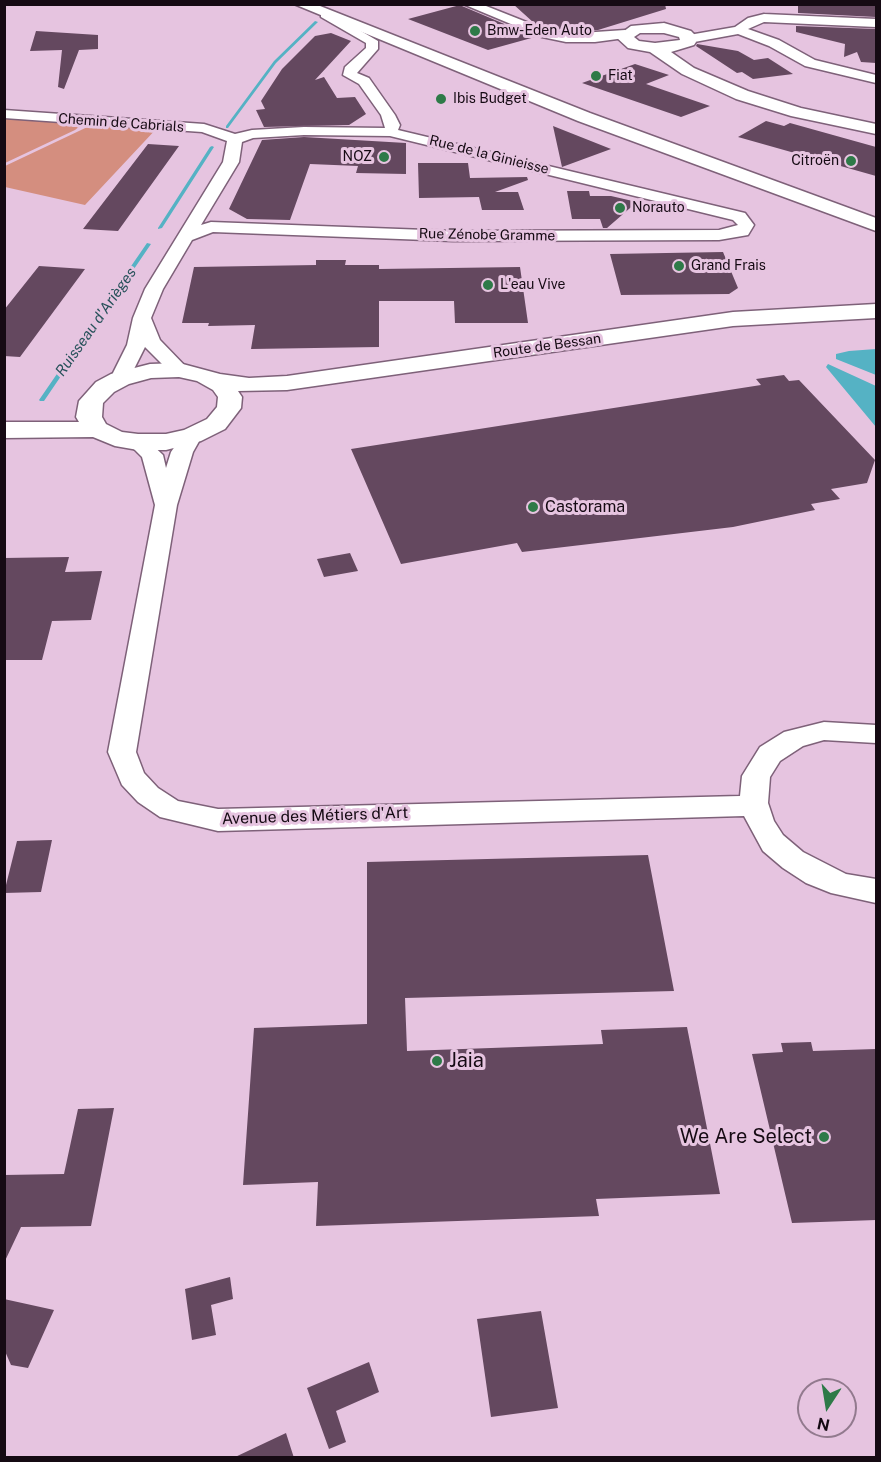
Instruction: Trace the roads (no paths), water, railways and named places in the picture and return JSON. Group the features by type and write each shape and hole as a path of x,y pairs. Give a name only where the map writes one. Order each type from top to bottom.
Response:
{"main road":[{"path":"301,4 382,28 563,90"},
{"path":"323,9 511,96 663,155 834,217 876,238"},
{"path":"629,34 648,12 656,23 683,39"},
{"path":"382,28 669,140 876,215"},
{"path":"629,34 664,28"},
{"path":"629,34 656,48 688,70 742,95 797,112 876,129"},
{"path":"656,48 683,39"},
{"path":"683,39 680,54 728,82 806,108 876,123"},
{"path":"414,50 584,117 876,225"},
{"path":"669,140 876,209"},
{"name":"Route de Bessan","path":"120,379 150,371 179,370 204,375 218,381 249,385 287,383 733,319 823,312 876,311"},
{"name":"Route de Bessan","path":"229,408 276,395 764,326 825,321 876,321"},
{"path":"4,430 60,414 92,400 105,387 120,379"},
{"path":"4,430 97,429 115,438 138,442 166,442 192,436 216,424 229,408 230,397 218,381"},
{"path":"92,400 89,417 97,429"}],"street":[{"path":"469,4 546,34 566,38 595,38 629,34"},
{"path":"323,9 372,41 373,45 368,54 350,70 350,75 364,81 388,116 393,126 390,132"},
{"path":"739,30 752,21 777,17 876,23"},
{"path":"683,39 739,30 774,43 810,63 876,79"},
{"name":"Chemin de Cabrials","path":"4,114 204,128 236,139"},
{"name":"Rue de la Ginieisse","path":"236,139 252,134 304,131 390,132 738,216"},
{"path":"120,379 137,345 142,318 154,289 231,162 236,139"},
{"path":"185,237 212,227 202,218 216,195 219,183"},
{"name":"Rue Zénobe Gramme","path":"212,227 453,236 719,235 742,231 745,222 738,216"},
{"path":"142,318 151,342 179,370"},
{"name":"Avenue des Métiers d'Art","path":"192,436 182,452 166,505 122,752 132,778 148,795 170,810 218,820 744,806 754,803"},
{"name":"Avenue des Métiers d'Art","path":"138,442 152,455 166,505"},
{"path":"876,734 824,731 794,739 770,754 756,776 754,803 760,823 773,843 793,860 818,875 842,885 876,891"}],"water":[{"path":"876,349 876,375 836,359 836,354"},
{"path":"828,364 876,386 876,427 826,367"}],"waterway":[{"name":"Ruisseau d'Arièges","path":"227,127 275,62 316,22"},
{"name":"Ruisseau d'Arièges","path":"160,228 212,147"},
{"name":"Ruisseau d'Arièges","path":"42,400 149,244"}],"place":[{"name":"Bmw-Eden Auto","path":"475,31"},
{"name":"Fiat","path":"596,76"},
{"name":"Ibis Budget","path":"441,99"},
{"name":"NOZ","path":"384,157"},
{"name":"Citroën","path":"851,161"},
{"name":"Norauto","path":"620,208"},
{"name":"Grand Frais","path":"679,266"},
{"name":"L'eau Vive","path":"488,285"},
{"name":"Castorama","path":"533,507"},
{"name":"Jaia","path":"437,1061"},
{"name":"We Are Select","path":"824,1137"}]}
